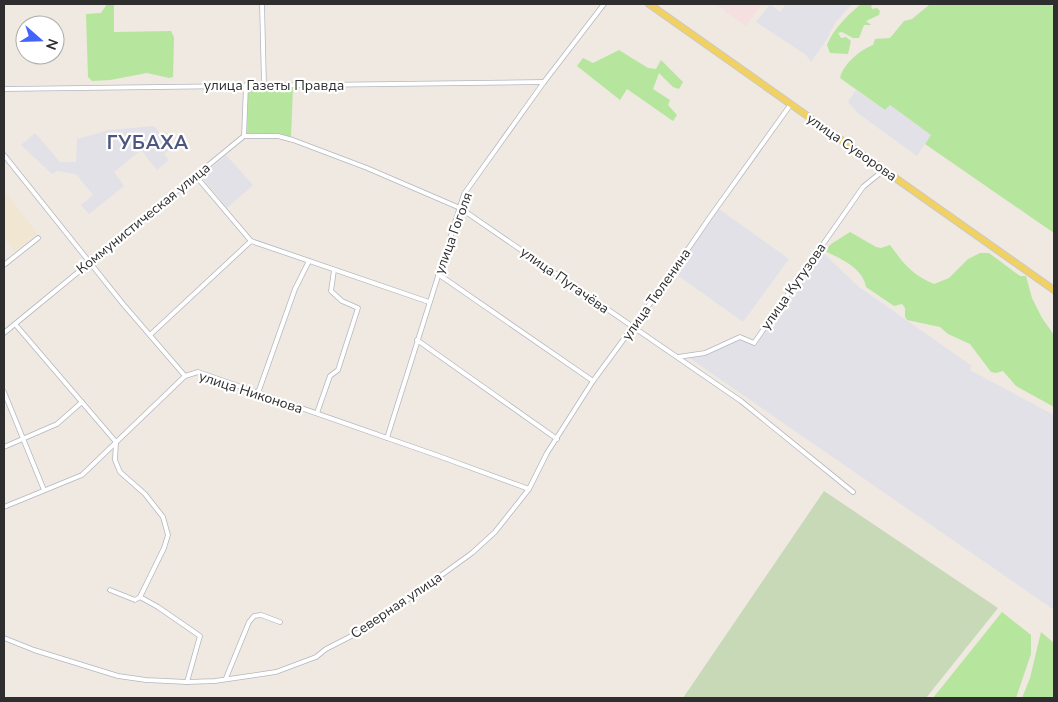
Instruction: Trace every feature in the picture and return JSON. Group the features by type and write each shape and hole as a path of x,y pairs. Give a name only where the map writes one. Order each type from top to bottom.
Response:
{"main road":[{"name":"улица Суворова","path":"649,4 1054,290"}],"street":[{"path":"262,4 264,85"},
{"name":"улица Гоголя","path":"387,438 464,194 544,82 604,4"},
{"name":"улица Газеты Правда","path":"4,89 544,82"},
{"path":"244,136 246,85"},
{"name":"улица Тюленина","path":"529,489 547,453 593,381 634,328 791,104"},
{"name":"улица Пугачёва","path":"244,136 278,136 293,140 367,168 460,208 740,401 853,492"},
{"name":"Коммунистическая улица","path":"4,333 244,136"},
{"name":"улица Никонова","path":"4,156 89,262 185,376 198,372 529,489"},
{"name":"улица Кутузова","path":"678,357 705,353 740,337 754,343 864,187 885,170"},
{"path":"196,175 251,241 429,302"},
{"path":"4,265 38,238"},
{"path":"150,335 251,241"},
{"path":"258,393 295,289 309,261"},
{"path":"317,413 330,376 338,370 358,308 342,301 331,291 334,270"},
{"path":"438,274 593,381"},
{"path":"15,324 116,442 115,460 120,472 145,494 163,517 168,535 164,548 140,598"},
{"path":"417,340 557,439"},
{"path":"4,507 82,475 185,376"},
{"path":"4,394 44,490"},
{"path":"4,447 57,424 82,402"},
{"name":"Северная улица","path":"4,638 34,650 118,676 146,680 215,681 276,672 316,657 326,649 371,626 472,553 495,532 529,489"},
{"path":"110,590 135,600 140,598 158,607 200,636 187,682"},
{"path":"226,678 249,622 254,616 260,615 280,622"}],"shaded area":[{"path":"715,4 761,4 746,26"},
{"path":"770,4 780,12 786,4 852,4 835,23 827,39 811,62 806,55 756,22"},
{"path":"856,90 885,110 890,105 931,135 917,156 859,114 848,102"},
{"path":"154,126 171,148 164,154 169,160 157,170 141,150 114,172 124,186 89,214 81,205 93,195 76,174 57,171 52,174 21,145 35,133 60,162 76,162 77,139 109,130"},
{"path":"226,155 253,185 227,208 201,176"},
{"path":"4,191 37,233 15,251 6,240 4,241"},
{"path":"719,209 789,259 743,322 673,272"},
{"path":"822,252 859,287 972,366 970,370 1054,415 1054,610 688,357 707,355 739,339 755,346"}],"green space":[{"path":"107,4 114,4 114,32 171,31 174,37 173,77 169,78 147,73 110,80 92,81 88,77 86,14 101,13"},
{"path":"861,4 874,4 871,6 872,9 877,8 880,11 879,15 866,21 871,25 864,25 859,38 853,38 842,32 838,33 841,38 846,37 851,41 848,54 830,53 827,45 833,33"},
{"path":"1049,4 1054,7 1054,233 925,144 931,135 890,105 885,110 840,78 848,63 863,50 873,45 875,39 890,38 904,21 912,19 929,5"},
{"path":"619,50 648,68 656,69 661,60 683,82 679,89 673,87 659,73 653,89 670,100 668,105 677,115 673,121 627,89 620,100 577,66 583,58 593,63"},
{"path":"248,87 293,88 291,137 280,134 247,133"},
{"path":"850,232 876,247 881,248 890,245 909,268 920,277 934,284 949,278 968,259 980,253 989,253 1020,276 1026,276 1032,298 1042,318 1054,335 1054,407 1016,386 1003,371 991,372 970,344 948,334 940,327 907,320 905,308 902,304 894,306 866,287 861,274 856,269 825,251 831,244"},
{"path":"824,491 998,608 926,698 683,698"},
{"path":"1002,612 1031,635 1031,654 1016,698 933,698"},
{"path":"1041,632 1054,643 1054,698 1022,698 1030,678"}],"district":[{"name":"ГУБАХА","path":"148,142"}]}
